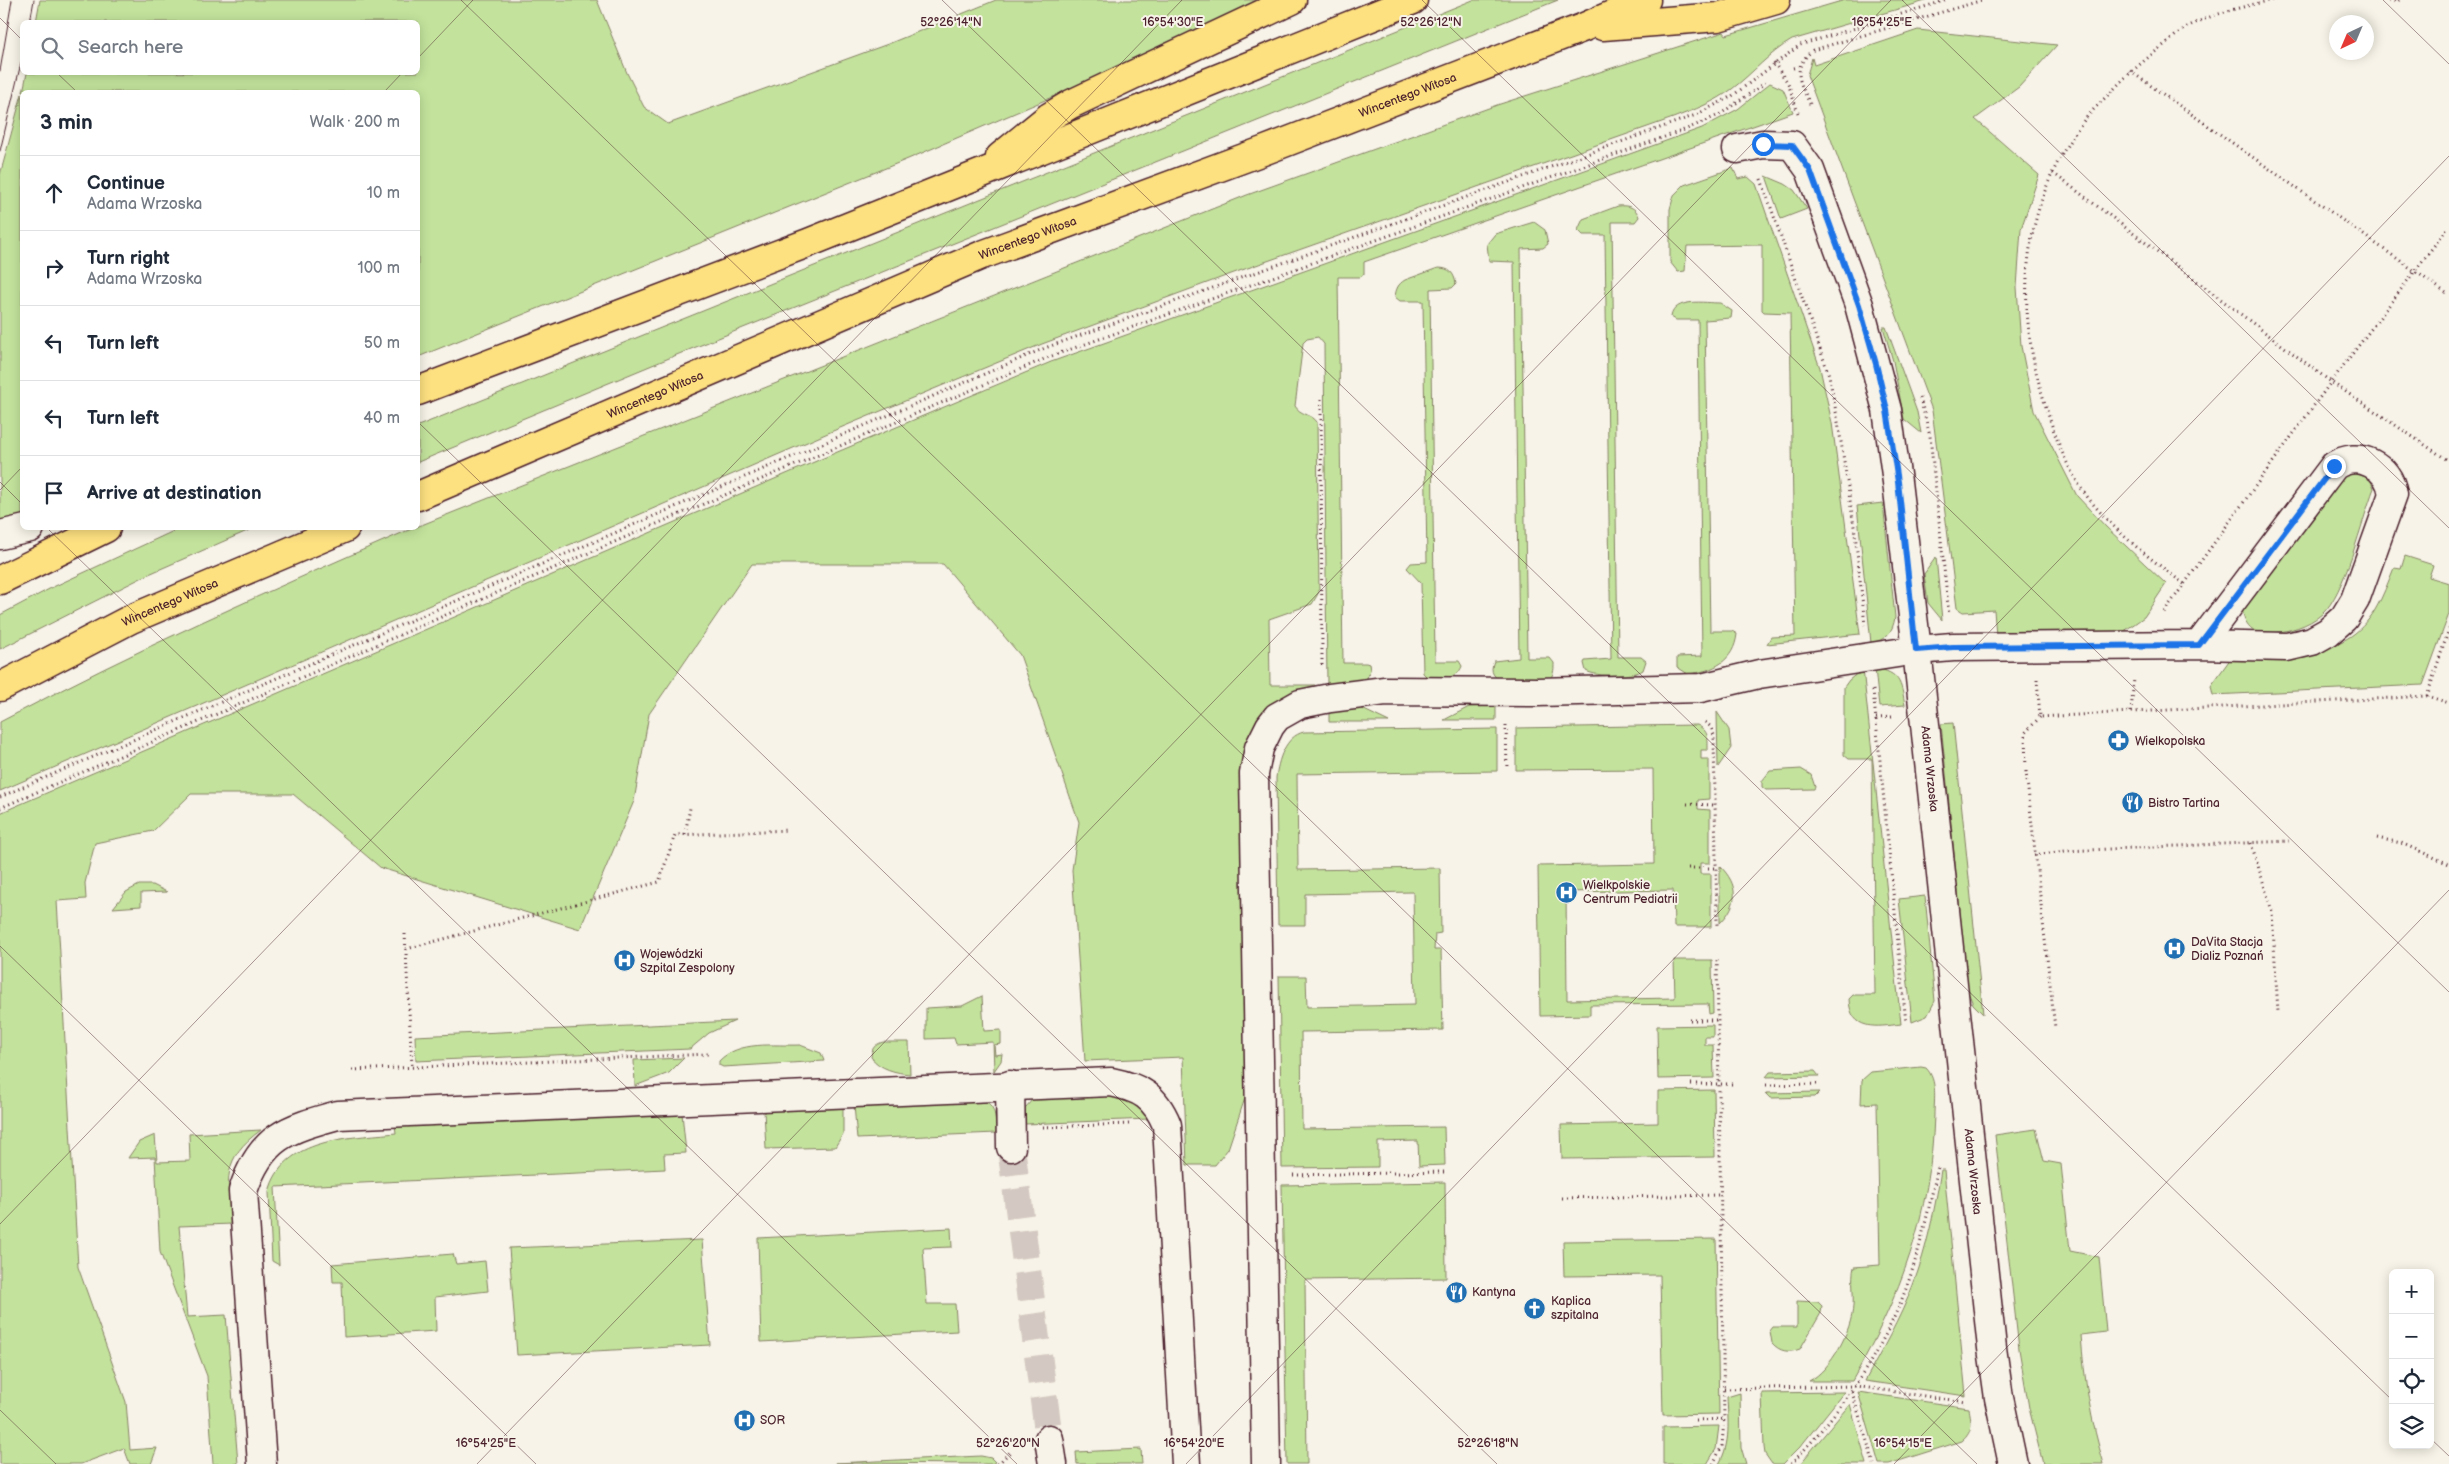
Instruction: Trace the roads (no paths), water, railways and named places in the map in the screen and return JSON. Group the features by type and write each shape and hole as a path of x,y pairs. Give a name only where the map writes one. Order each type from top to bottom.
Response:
{"main road":[{"path":"978,175 1050,117 1071,104 1292,0"},
{"path":"420,390 808,243 1413,0"},
{"name":"Wincentego Witosa","path":"420,495 982,255 1263,152 1582,28 1646,0"},
{"path":"1582,28 1718,17 1776,0"},
{"path":"0,580 102,530"},
{"name":"Wincentego Witosa","path":"0,687 131,619 339,530"}],"street":[{"name":"Adama Wrzoska","path":"1737,149 1763,144 1792,145 1810,170 1859,305 1887,410 1898,482 1992,1348 1999,1398 2013,1464"},
{"path":"1266,1464 1254,774 1259,748 1270,726 1277,717 1300,704 1386,691 1506,692 1701,688 1759,674 1916,650 1953,647 2199,645 2287,647 2312,640 2328,632 2344,618 2355,600 2393,494 2392,485 2381,470 2372,463 2357,459 2343,460 2334,466 2199,645"},
{"path":"0,535 21,530"},
{"path":"262,1464 243,1191 249,1172 259,1156 274,1140 296,1126 338,1115 1111,1082 1132,1086 1149,1096 1160,1110 1167,1125 1186,1464"},
{"path":"1010,1085 1011,1138"}],"tunnel":[{"path":"1011,1147 1049,1439"}],"tram line":[{"path":"0,71 12,0"},
{"path":"30,20 34,0"},
{"path":"0,151 20,67"}],"place":[{"name":"Wielkopolska","path":"2119,741"},
{"name":"Bistro Tartina","path":"2132,803"},
{"name":"Wielkpolskie Centrum Pediatrii","path":"1567,892"},
{"name":"DaVita Stacja Dializ Poznań","path":"2175,949"},
{"name":"Wojewódzki Szpital Zespolony","path":"624,961"},
{"name":"Kantyna","path":"1456,1292"},
{"name":"Kaplica szpitalna","path":"1535,1308"},
{"name":"SOR","path":"744,1420"}]}
